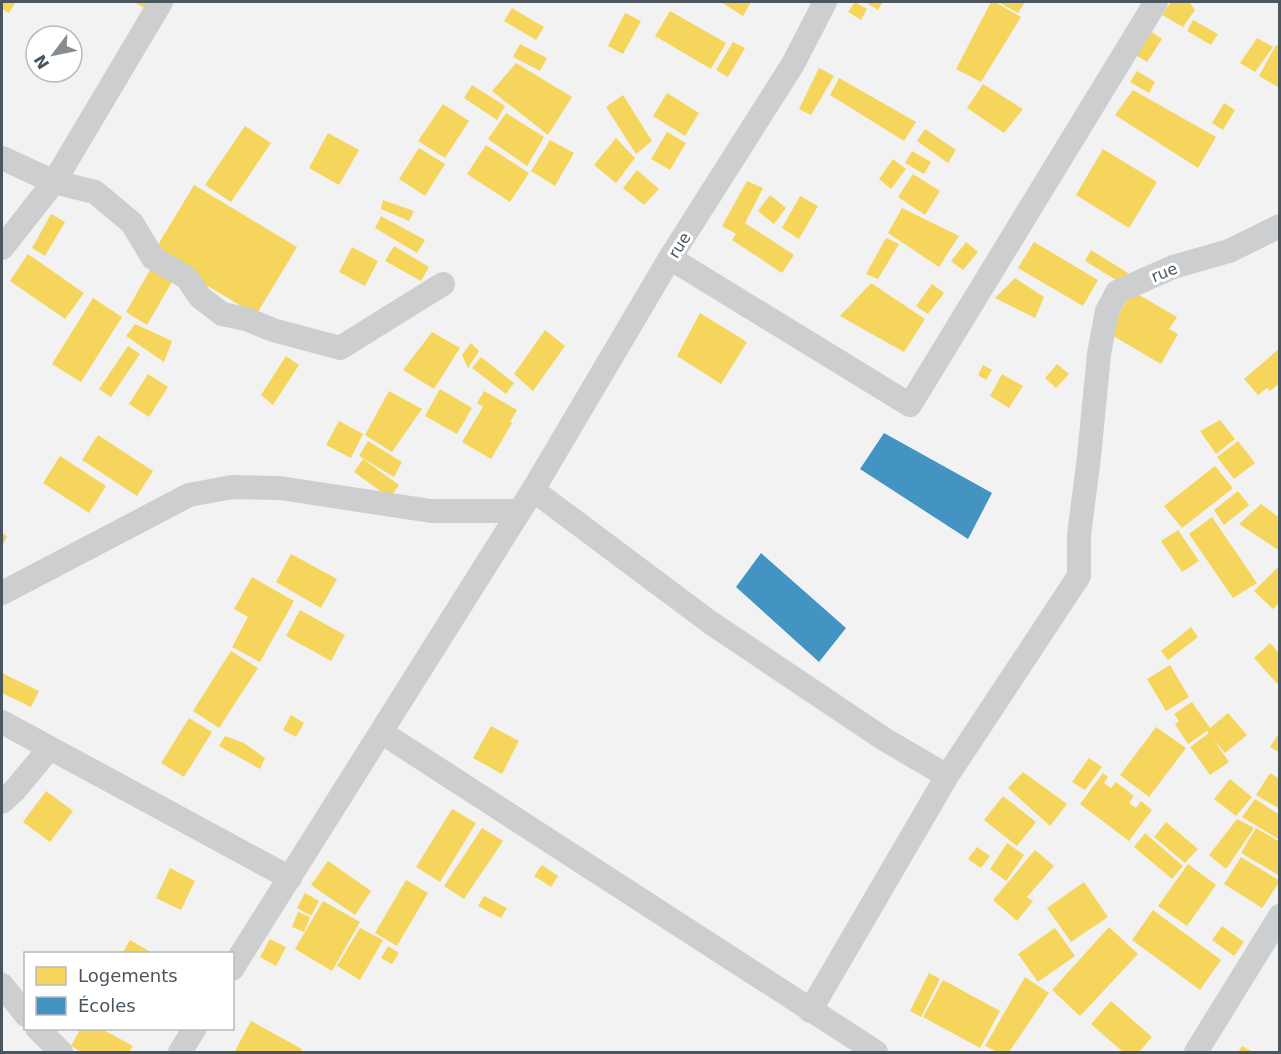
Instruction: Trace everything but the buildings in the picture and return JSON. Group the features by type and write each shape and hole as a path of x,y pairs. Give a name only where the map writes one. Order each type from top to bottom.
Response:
{"street":[{"path":"2,248 54,182 161,2"},
{"name":"rue","path":"234,966 533,490 670,258 793,64 825,2"},
{"path":"670,258 910,405 1156,2"},
{"path":"2,158 54,182 95,192 132,223 153,258 188,278 200,297 222,315 246,319 273,330 340,348 443,284"},
{"name":"rue","path":"947,776 1079,576 1079,535 1099,354 1107,311 1117,292 1173,267 1229,251 1280,226"},
{"path":"2,593 189,495 232,487 280,488 431,511 519,511"},
{"path":"533,490 711,623 884,739 947,776 810,1011"},
{"path":"2,722 290,878"},
{"path":"381,732 876,1053"},
{"path":"2,802 49,749"},
{"path":"1196,1053 1280,916"},
{"path":"2,985 24,1012"},
{"path":"38,1030 61,1053"},
{"path":"180,1053 194,1030"}]}
